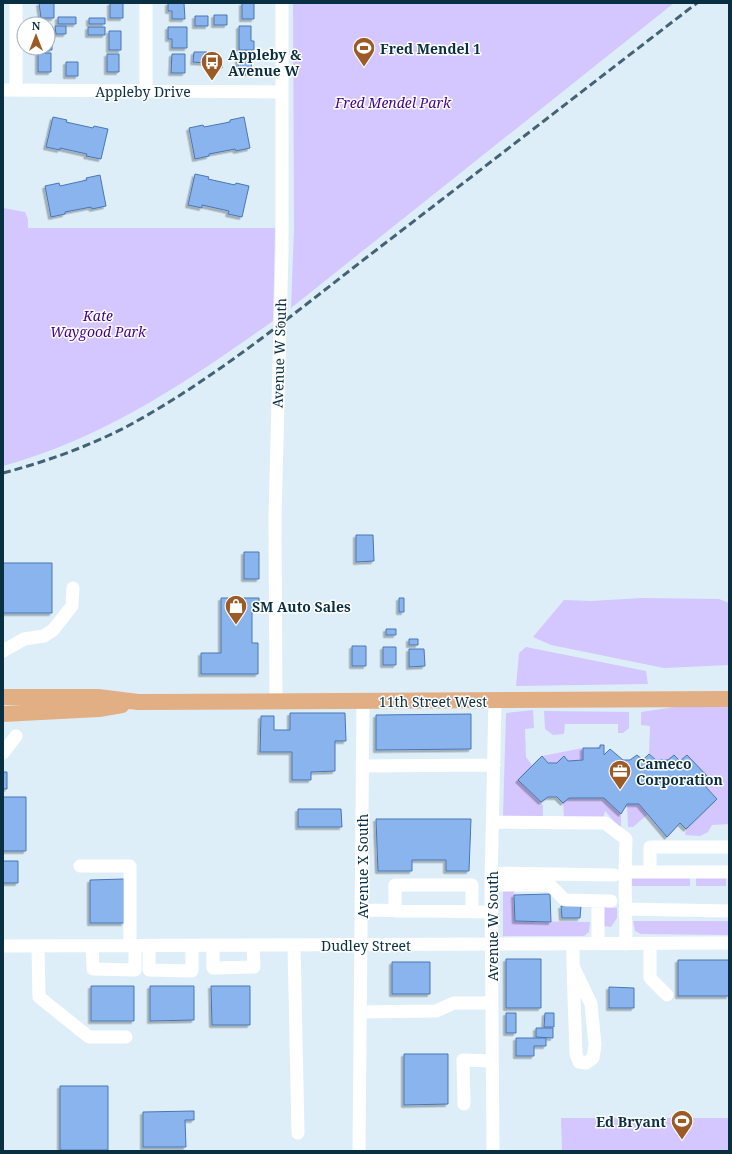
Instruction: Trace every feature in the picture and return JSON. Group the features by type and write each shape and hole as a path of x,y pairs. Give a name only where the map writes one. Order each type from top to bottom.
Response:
{"main road":[{"name":"11th Street West","path":"3,697 98,697 138,702 363,702 729,698"},
{"name":"11th Street West","path":"3,714 99,709 138,702"}],"street":[{"path":"9,90 16,3"},
{"path":"146,3 146,90"},
{"name":"Avenue W South","path":"276,702 275,517 282,251 282,3"},
{"name":"Appleby Drive","path":"9,90 282,92"},
{"path":"3,651 24,638 44,636 53,630 72,606 73,588"},
{"name":"Avenue W South","path":"493,1151 492,879 495,700"},
{"name":"Avenue X South","path":"359,1151 363,702"},
{"path":"3,753 16,736 4,738"},
{"path":"363,766 494,765"},
{"path":"493,822 605,823 626,839 619,873 625,910 626,944"},
{"path":"650,872 650,847 729,847"},
{"path":"80,866 130,866 132,946 135,970 93,969 92,946"},
{"path":"492,879 650,872 729,872"},
{"path":"492,879 550,885 565,900 611,901"},
{"path":"395,911 395,885 472,885 472,911"},
{"path":"598,900 598,944"},
{"path":"362,910 492,912"},
{"path":"625,910 729,911"},
{"name":"Dudley Street","path":"3,946 729,943"},
{"path":"573,944 573,966 576,1054 579,1062 586,1063 593,1058 595,1045 591,1004 573,966"},
{"path":"650,944 650,978 667,995"},
{"path":"213,945 213,968 254,967 253,945"},
{"path":"294,945 298,1133"},
{"path":"38,946 39,997 89,1037 126,1037"},
{"path":"149,946 149,970 192,970 192,946"},
{"path":"360,1012 436,1011 454,1003 492,1003"},
{"path":"464,1104 463,1060 492,1061"}],"green space":[{"name":"Fred Mendel Park","path":"293,3 674,3 291,308 294,229"},
{"name":"Kate Waygood Park","path":"3,208 25,212 28,219 28,228 275,228 273,321 177,386 111,424 40,454 3,466"},
{"path":"642,598 719,599 729,603 729,665 664,668 551,645 533,637 564,600 591,601"},
{"path":"526,647 646,671 648,684 516,686 519,653"},
{"path":"729,699 729,824 712,825 708,832 700,836 685,835 686,829 717,799 705,786 687,755 680,761 674,755 668,760 656,760 649,754 650,726 641,725 641,712"},
{"path":"533,710 534,728 525,729 526,757 532,765 519,780 541,802 543,806 543,818 503,817 506,713"},
{"path":"544,711 629,712 629,728 623,733 618,733 618,724 565,724 564,734 553,735 545,729"},
{"path":"583,748 583,760 568,761 564,756 557,763 548,763 542,756"},
{"path":"569,798 604,798 621,814 621,829 605,811 603,819 564,817 563,803"},
{"path":"627,804 639,804 648,814 633,827 628,827"},
{"path":"726,875 726,886 696,886 696,876"},
{"path":"632,876 690,876 690,886 632,886"},
{"path":"503,890 514,890 515,921 590,922 589,932 584,936 503,936"},
{"path":"603,907 617,908 617,918 611,927 603,926"},
{"path":"633,921 729,921 729,935 641,934 635,931"},
{"path":"561,1118 729,1118 729,1151 562,1151"}],"building":[{"path":"39,3 54,3 54,16 41,16"},
{"path":"110,3 123,3 123,18 110,18"},
{"path":"168,3 184,3 185,19 172,19 172,11 168,11"},
{"path":"242,3 254,3 254,19 242,19"},
{"path":"214,15 227,15 227,25 214,25"},
{"path":"195,16 208,16 208,26 195,26"},
{"path":"58,17 76,17 76,24 58,24"},
{"path":"89,18 105,18 105,24 89,24"},
{"path":"56,26 66,26 66,34 56,34"},
{"path":"239,26 251,26 251,41 254,41 254,50 239,50"},
{"path":"88,27 105,27 105,35 88,35"},
{"path":"168,27 187,27 187,48 172,48 172,39 168,39"},
{"path":"109,31 121,31 121,50 109,50"},
{"path":"194,52 207,52 206,63 193,62"},
{"path":"107,54 119,54 119,72 107,72"},
{"path":"172,54 185,54 185,73 171,73"},
{"path":"238,54 252,54 251,73 238,73"},
{"path":"38,56 51,56 51,72 38,72"},
{"path":"211,58 222,58 222,68 211,68"},
{"path":"66,62 78,62 78,76 66,76"},
{"path":"53,117 67,120 66,122 93,128 94,126 108,129 101,159 86,156 87,154 60,148 60,150 46,147"},
{"path":"244,117 250,148 209,154 209,156 195,159 189,128 230,122 230,120"},
{"path":"195,174 209,177 208,179 235,185 236,183 249,186 242,217 228,214 229,211 202,205 202,208 188,205"},
{"path":"100,175 106,206 65,212 65,214 51,217 45,186 59,183 60,186 87,180 86,178"},
{"path":"356,535 373,535 374,561 356,562"},
{"path":"244,552 259,552 259,579 244,579"},
{"path":"3,563 52,563 52,613 3,613"},
{"name":"SM Auto Sales","path":"221,598 259,598 259,609 252,609 252,643 258,643 258,674 201,674 201,653 221,653"},
{"path":"399,598 404,598 404,612 399,612"},
{"path":"386,629 396,629 396,635 386,635"},
{"path":"409,639 418,639 418,645 409,645"},
{"path":"352,646 366,646 366,666 352,666"},
{"path":"383,647 396,647 396,665 383,665"},
{"path":"409,649 424,649 425,666 409,667"},
{"path":"290,713 345,713 346,741 335,741 335,771 311,772 311,780 292,780 292,752 260,752 261,716 274,716 274,730 290,730"},
{"path":"471,714 471,749 376,750 376,715"},
{"name":"Cameco Corporation","path":"600,745 604,745 604,755 610,749 623,760 630,760 637,755 643,760 649,754 656,760 668,760 674,755 680,761 687,755 711,780 705,786 717,799 686,829 680,823 667,837 639,804 627,804 621,814 604,798 569,798 563,803 557,797 548,797 541,802 518,780 542,756 548,763 557,763 564,756 568,761 583,760 583,748 600,748"},
{"path":"3,772 7,772 7,789 3,789"},
{"path":"3,797 26,797 26,851 3,851"},
{"path":"298,809 341,809 342,827 298,827"},
{"path":"376,819 471,819 469,871 446,871 446,860 412,860 412,871 378,871"},
{"path":"3,861 18,861 18,883 3,883"},
{"path":"124,879 124,923 90,923 90,880"},
{"path":"550,894 551,922 515,921 514,895"},
{"path":"561,906 581,906 580,918 562,918"},
{"path":"506,959 541,959 541,1008 506,1008"},
{"path":"678,960 729,960 729,996 678,996"},
{"path":"392,962 430,962 430,994 392,994"},
{"path":"91,986 134,986 134,1021 91,1021"},
{"path":"150,986 194,986 194,1020 150,1021"},
{"path":"211,986 250,986 250,1025 212,1025"},
{"path":"609,987 634,988 634,1008 609,1008"},
{"path":"506,1013 516,1013 516,1033 506,1033"},
{"path":"545,1013 554,1013 554,1027 544,1027"},
{"path":"536,1028 553,1028 553,1038 536,1037"},
{"path":"516,1038 546,1038 546,1046 534,1046 534,1056 516,1056"},
{"path":"404,1054 448,1054 448,1104 404,1105"},
{"path":"60,1086 108,1086 108,1150 60,1150"},
{"path":"194,1111 194,1120 185,1120 186,1147 143,1147 143,1112"}],"railway":[{"path":"3,473 66,453 126,427 161,407 228,363 293,315 697,3"}],"place":[{"name":"Fred Mendel 1","path":"364,68"},
{"name":"Appleby & Avenue W","path":"212,82"},
{"name":"SM Auto Sales","path":"236,626"},
{"name":"Cameco Corporation","path":"620,790"},
{"name":"Ed Bryant","path":"682,1140"}]}
